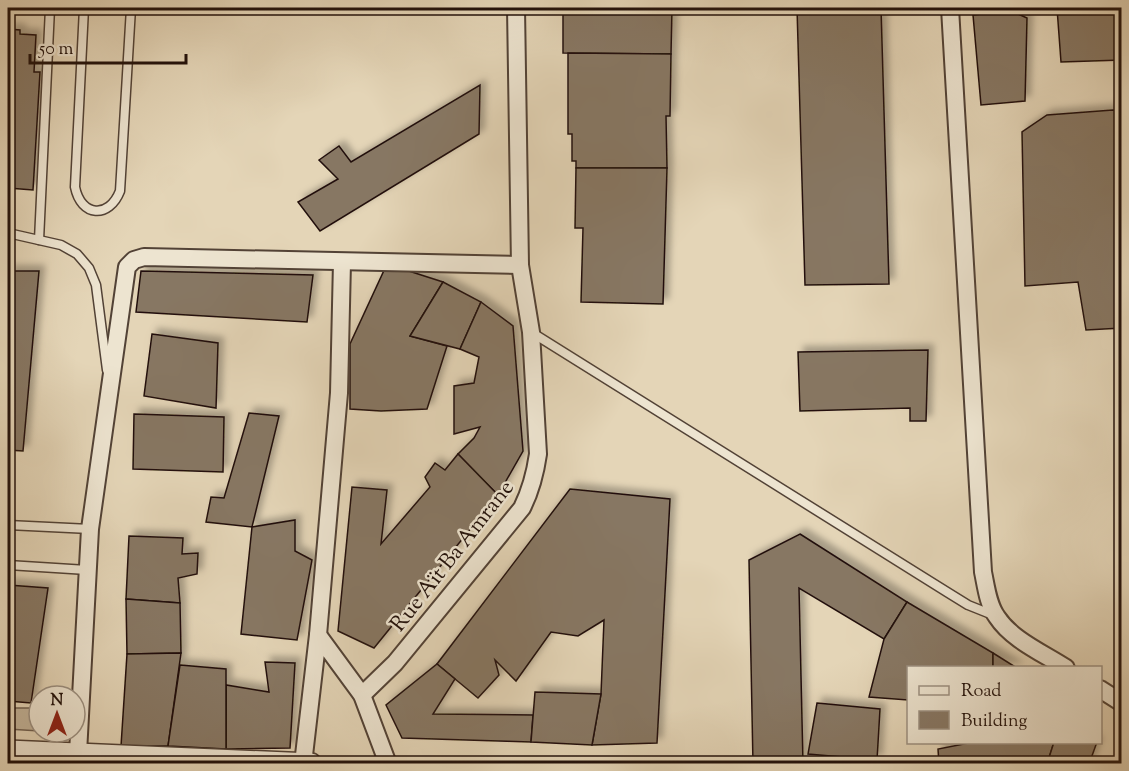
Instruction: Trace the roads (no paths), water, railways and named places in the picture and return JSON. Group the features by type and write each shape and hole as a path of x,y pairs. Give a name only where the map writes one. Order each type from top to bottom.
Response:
{"street":[{"name":"Rue Aït Ba Amrane","path":"362,695 395,663 522,508 531,491 538,454 531,332 520,265 516,8"},
{"path":"950,8 983,572 996,616 1009,632 1063,666"},
{"path":"78,753 90,529 127,267 134,260 144,257 520,265"},
{"path":"303,763 318,635 339,393 342,262"},
{"path":"318,635 362,695 388,764"},
{"path":"1102,690 1122,703"},
{"path":"8,750 311,764"}],"lane":[{"path":"39,240 50,8"},
{"path":"84,8 75,188 77,199 85,207 96,211 107,209 116,202 120,191 131,8"},
{"path":"8,233 61,244 77,254 89,268 96,285 109,386"},
{"path":"531,332 968,605 996,616"},
{"path":"8,525 90,529"},
{"path":"8,565 87,570"}],"tram line":[{"path":"8,759 105,764"}]}
